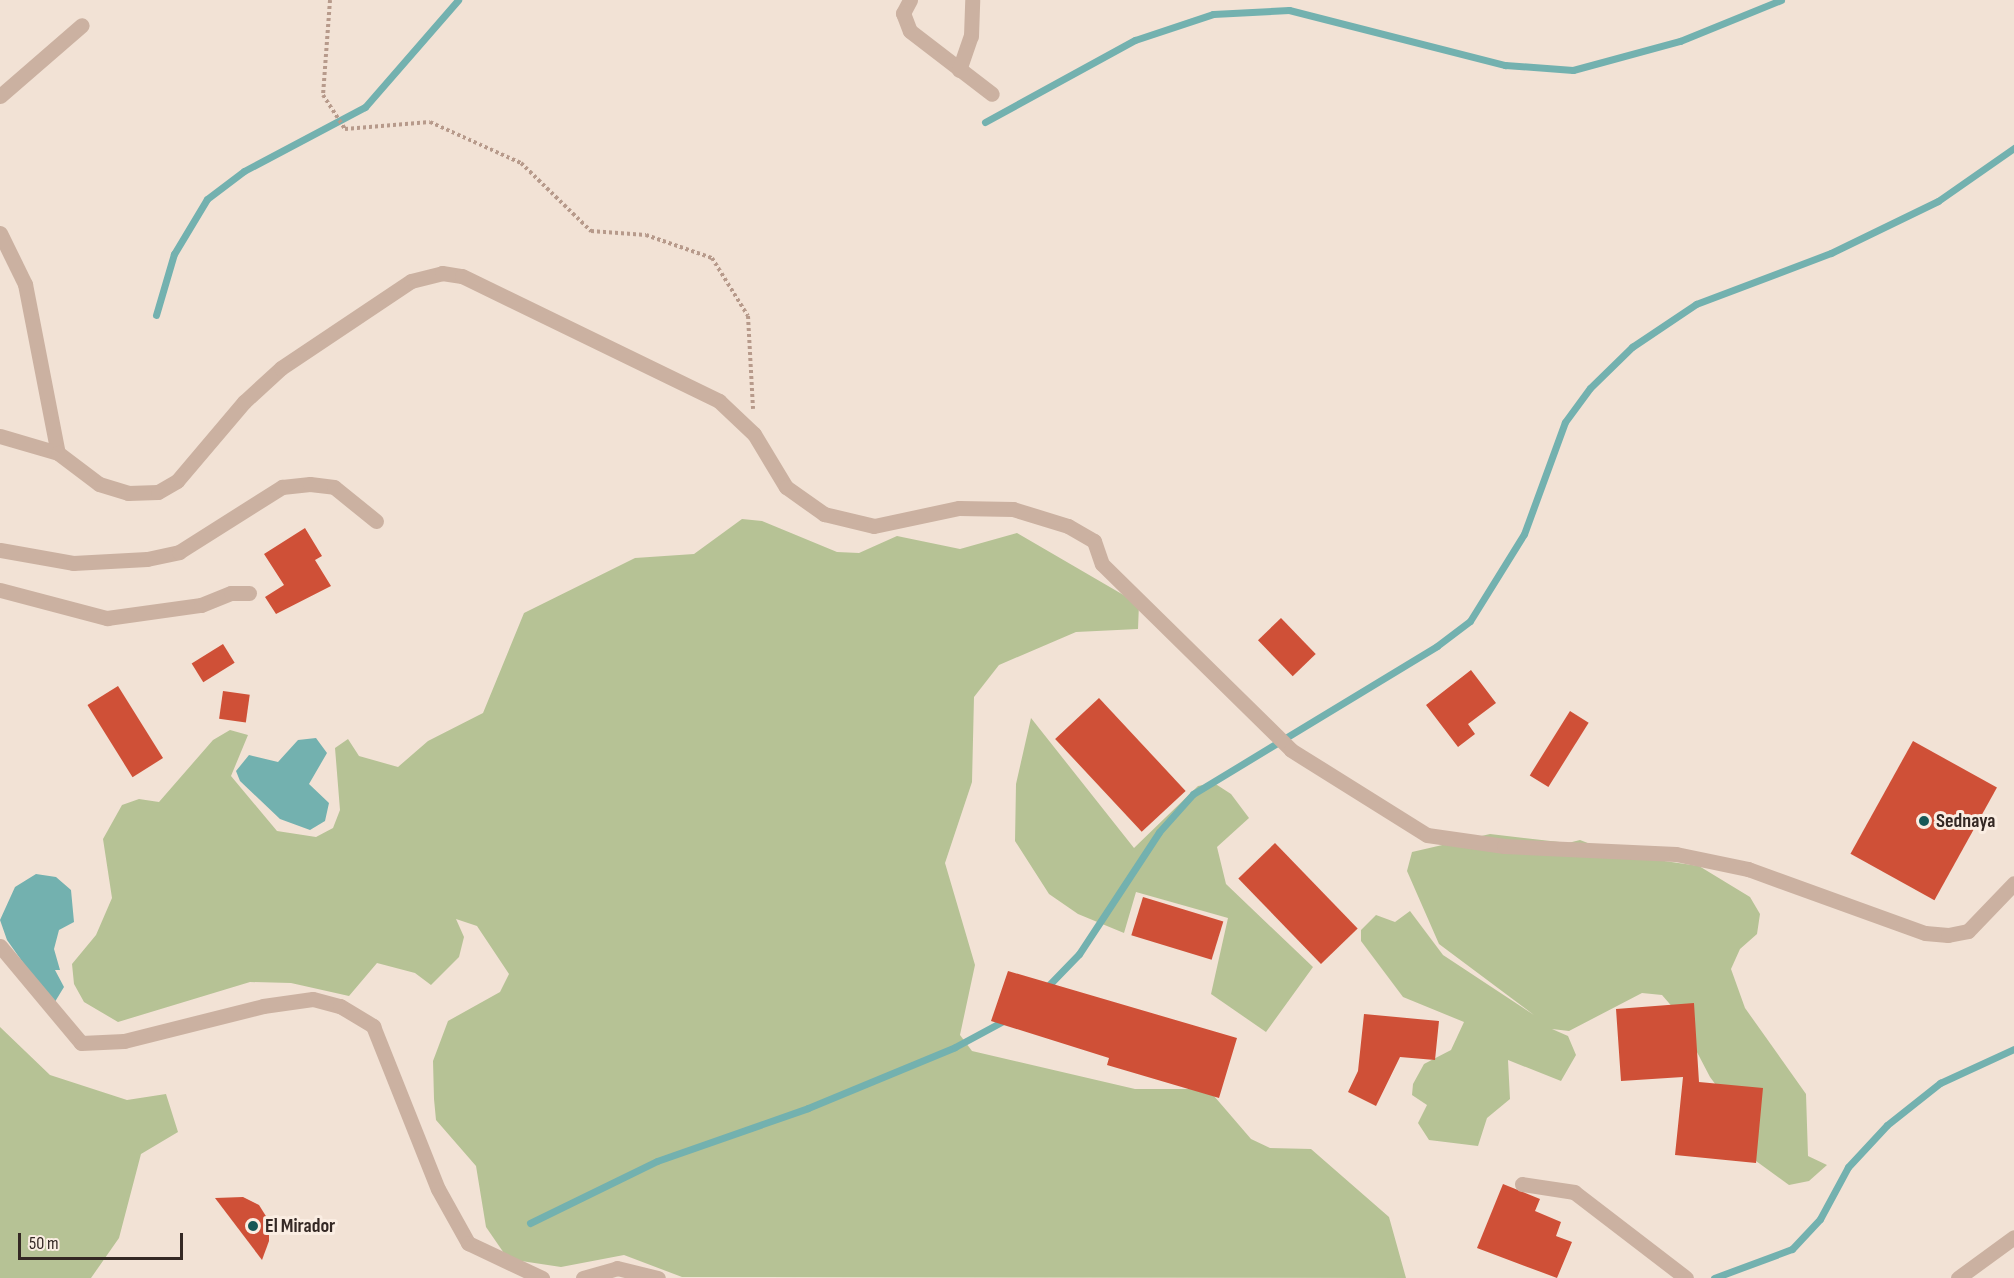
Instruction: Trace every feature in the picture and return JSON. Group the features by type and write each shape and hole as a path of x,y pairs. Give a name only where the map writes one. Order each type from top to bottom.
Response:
{"street":[{"path":"910,0 903,13 910,31 992,94"},
{"path":"959,70 971,36 972,0"},
{"path":"0,96 82,25"},
{"path":"0,233 25,284 58,453"},
{"path":"0,436 58,453 99,484 136,494 158,492 177,481 244,402 281,368 411,282 442,273 472,280 719,401 754,434 786,487 840,520 874,526 958,508 1013,509 1068,526 1094,541 1102,564 1291,750 1426,836 1504,846 1676,854 1748,869 1925,933 1948,935 1968,931 2014,883"},
{"path":"0,550 73,562 147,560 179,552 282,487 310,484 334,487 376,521"},
{"path":"0,590 107,618 201,605 231,593 249,593"},
{"path":"0,946 81,1043 124,1041 263,1006 313,999 340,1006 373,1026 438,1189 468,1243 542,1278"},
{"path":"1522,1184 1574,1192 1686,1278"},
{"path":"1958,1278 2014,1237"},
{"path":"583,1278 617,1268 658,1278"}],"path":[{"path":"330,0 323,95 345,129 430,122 521,163 591,231 646,235 711,258 748,316 754,434"}],"green space":[{"path":"742,519 762,521 837,552 859,553 897,536 960,549 1017,533 1139,604 1138,629 1076,632 999,665 974,697 972,782 945,863 975,965 960,1035 972,1051 1135,1089 1196,1089 1214,1096 1251,1139 1270,1148 1311,1149 1389,1217 1406,1278 682,1277 624,1255 561,1267 508,1259 486,1227 476,1166 436,1120 434,1099 433,1061 448,1021 500,992 509,974 477,926 456,919 464,937 459,957 431,985 415,973 377,963 349,996 291,983 250,982 118,1022 84,1002 74,984 72,964 96,935 112,898 103,839 122,805 139,799 159,802 213,740 230,730 248,735 231,776 277,831 316,837 333,828 340,810 335,748 348,739 359,756 398,767 428,741 483,713 524,613 635,558 694,554"},
{"path":"1031,718 1134,848 1198,786 1214,783 1231,794 1249,818 1217,847 1226,884 1313,967 1266,1032 1211,994 1228,918 1136,892 1124,933 1078,914 1049,894 1015,841 1016,784"},
{"path":"1490,834 1568,843 1580,840 1616,854 1699,866 1750,897 1760,914 1757,934 1740,949 1731,969 1745,1008 1806,1094 1808,1156 1827,1165 1809,1181 1789,1185 1756,1161 1745,1124 1710,1077 1675,1010 1662,995 1642,993 1569,1031 1552,1029 1568,1036 1576,1055 1561,1081 1508,1060 1510,1099 1487,1118 1478,1146 1429,1140 1418,1123 1427,1105 1412,1095 1413,1084 1424,1064 1451,1050 1464,1022 1403,997 1361,941 1361,930 1376,915 1395,922 1410,911 1443,955 1534,1015 1439,944 1407,871 1412,852"},
{"path":"0,1027 50,1075 127,1100 166,1094 178,1132 141,1154 119,1238 91,1278 0,1278"}],"water":[{"path":"316,738 327,753 309,784 329,803 325,821 310,830 280,819 240,781 236,771 249,755 278,762 298,740"},
{"path":"36,874 56,877 71,890 74,922 59,930 54,949 60,970 55,970 64,987 53,1005 7,940 0,920 15,887"}],"building":[{"path":"305,528 322,556 315,560 331,586 276,614 265,597 284,585 264,554"},
{"path":"1281,618 1316,654 1293,676 1258,640"},
{"path":"223,644 235,663 203,682 192,664"},
{"path":"1471,670 1496,703 1468,724 1475,734 1458,747 1426,705"},
{"path":"118,686 163,758 133,777 87,705"},
{"path":"223,691 250,695 246,722 219,719"},
{"path":"1099,698 1186,791 1142,832 1055,739"},
{"path":"1570,711 1589,723 1548,787 1530,775"},
{"name":"Sednaya","path":"1913,741 1997,788 1934,900 1850,854"},
{"path":"1275,843 1358,929 1321,964 1238,878"},
{"path":"1143,897 1223,922 1212,960 1131,935"},
{"path":"1008,971 1237,1038 1219,1098 1107,1065 1109,1058 991,1021"},
{"path":"1694,1003 1699,1082 1763,1088 1756,1163 1675,1155 1683,1077 1621,1081 1616,1009"},
{"path":"1364,1014 1439,1021 1435,1060 1400,1057 1376,1106 1348,1092 1358,1071"},
{"path":"1503,1184 1540,1199 1535,1211 1561,1222 1556,1236 1572,1242 1557,1278 1477,1248"},
{"name":"El Mirador","path":"243,1197 259,1205 269,1221 269,1241 262,1260 215,1198"}],"waterway":[{"path":"156,315 174,254 207,199 244,171 365,107 458,0"},
{"path":"985,122 1135,40 1213,14 1289,10 1505,65 1573,70 1680,41 1781,0"},
{"path":"1046,988 1079,954 1159,832 1193,794 1437,646 1470,621 1524,534 1565,422 1590,388 1632,347 1696,304 1831,253 1938,201 2014,148"},
{"path":"530,1223 657,1161 808,1108 955,1047 1007,1019"},
{"path":"1714,1278 1792,1249 1820,1219 1848,1167 1887,1125 1940,1083 2014,1049"}],"place":[{"name":"Sednaya","path":"1924,821"},
{"name":"El Mirador","path":"253,1226"}]}
